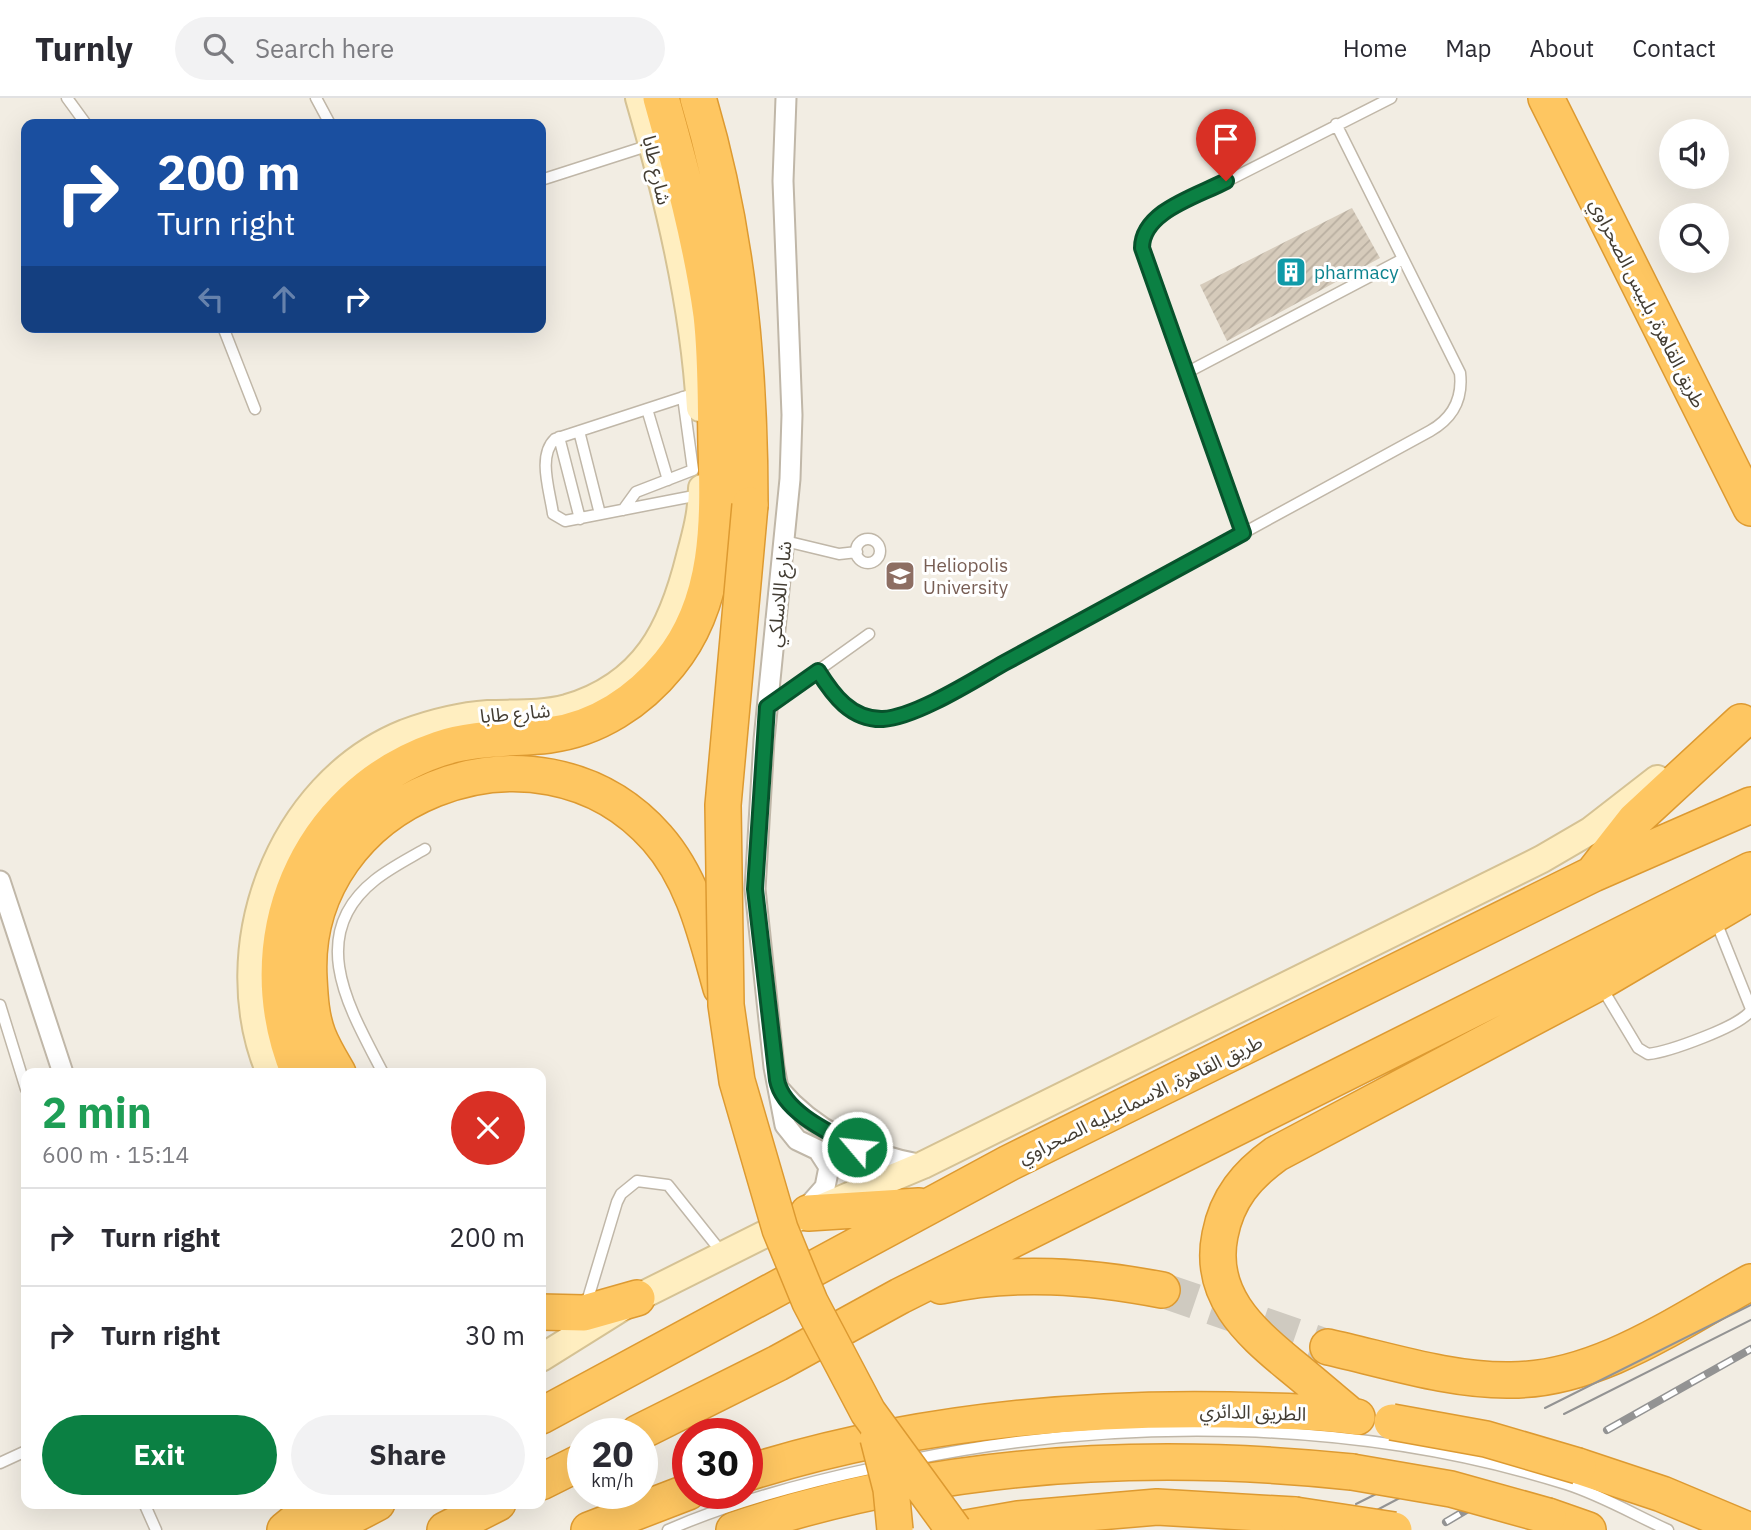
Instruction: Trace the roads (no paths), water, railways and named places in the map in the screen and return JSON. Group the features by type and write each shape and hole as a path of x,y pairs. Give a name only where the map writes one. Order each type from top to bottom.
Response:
{"highway":[{"path":"297,1068 288,1047 278,996 279,942 289,901 302,869 319,842 349,807 372,784 400,765 442,748 553,734 585,726 618,711 662,672 690,634 704,602 713,568 717,472 701,318 701,256 661,98"},
{"path":"698,98 731,237 747,364 750,505 745,591 723,805 726,1005 737,1081 780,1229 810,1302 868,1412 955,1530 1018,1519 1157,1507 1295,1515 1394,1530"},
{"name":"طريق القاهرة, بلبيس الصحراوي","path":"1546,98 1751,508"},
{"path":"1592,874 1635,821 1746,719"},
{"path":"335,1068 318,1036 310,1003 307,952 317,908 342,859 374,825 411,799 450,781 496,773 548,774 589,788 632,814 658,839 684,876 698,910 726,1005"},
{"name":"طريق القاهرة, الاسماعيليه الصحراوي","path":"546,1413 930,1206 1592,874 1751,805"},
{"path":"658,1423 778,1363 900,1296 1751,870"},
{"path":"1351,1416 1264,1345 1227,1302 1220,1277 1218,1247 1230,1201 1242,1183 1276,1154 1598,983 1751,893"},
{"path":"803,1215 930,1206"},
{"path":"900,1296 964,1281 1031,1275 1097,1278 1162,1290"},
{"path":"1328,1347 1463,1376 1513,1380 1563,1374 1587,1367 1751,1282"},
{"path":"546,1312 584,1313 638,1298"},
{"name":"الطريق الدائري","path":"763,1469 848,1446 915,1433 1050,1415 1185,1409 1351,1416 1486,1439 1578,1465 1662,1494 1748,1530"},
{"path":"868,1412 891,1489 895,1530"},
{"path":"734,1530 831,1502 904,1485 1052,1465 1203,1460 1352,1472 1451,1489 1588,1530"},
{"path":"546,1480 567,1469"},
{"path":"589,1530 672,1498"},
{"path":"1096,1530 1157,1507"},
{"path":"285,1530 311,1509"},
{"path":"325,1530 365,1509"},
{"path":"444,1530 486,1509"}],"street":[{"name":"شارع طابا","path":"268,1068 258,1034 251,995 250,950 261,900 282,849 305,815 349,769 366,755 403,734 443,720 566,708 597,696 626,678 649,655 668,628 680,598 702,494 691,394 701,318 639,98"},
{"name":"شارع اللاسلكي","path":"786,98 783,181 792,415 785,541 767,707 755,889 778,1088 785,1125 790,1134 818,1150 829,1167 825,1187 803,1215"},
{"path":"546,1355 638,1298 803,1215 923,1165 1542,859 1590,831 1669,768 1746,719"},
{"path":"0,881 61,1068"},
{"path":"778,1088 805,1116 836,1137 878,1155 923,1165"}],"lane":[{"path":"67,98 82,119"},
{"path":"316,98 327,119"},
{"path":"1243,533 1142,248 1148,225 1160,215 1391,98"},
{"path":"818,671 839,701 851,710 866,717 897,717 956,690 1441,425 1455,408 1461,384 1460,373 1336,124"},
{"path":"546,178 652,144"},
{"path":"1186,373 1404,259"},
{"path":"225,333 255,409"},
{"path":"624,510 636,492 690,473 694,466 691,394 559,437 548,446 545,459 553,514 565,521 580,519 600,514 624,510 702,494"},
{"path":"647,409 668,480"},
{"path":"579,431 600,514"},
{"path":"559,437 580,519"},
{"path":"785,541 839,554 857,552"},
{"path":"767,707 869,634"},
{"path":"381,1068 344,994 339,977 339,942 351,909 361,894 387,871 425,849"},
{"path":"1598,983 1638,1048 1648,1054 1668,1050 1748,1016 1751,1010 1714,916"},
{"path":"0,1005 21,1073"},
{"path":"584,1313 617,1202 621,1194 637,1181 668,1185 723,1255"},
{"path":"668,1530 694,1518 823,1478 956,1451 1069,1437 1181,1432 1293,1433 1452,1455 1569,1485 1668,1530"},
{"path":"0,1463 21,1453"},
{"path":"147,1509 156,1530"}],"tunnel":[{"path":"1162,1290 1328,1347"}],"tram line":[{"path":"1545,1408 1751,1305"},
{"path":"1564,1414 1751,1320"},
{"path":"1356,1504 1386,1489"},
{"path":"1375,1511 1413,1491"}],"railway":[{"path":"1607,1430 1751,1349"},
{"path":"1446,1522 1468,1509"}],"place":[{"name":"pharmacy","path":"1291,272"},
{"name":"Heliopolis University","path":"900,576"}]}
